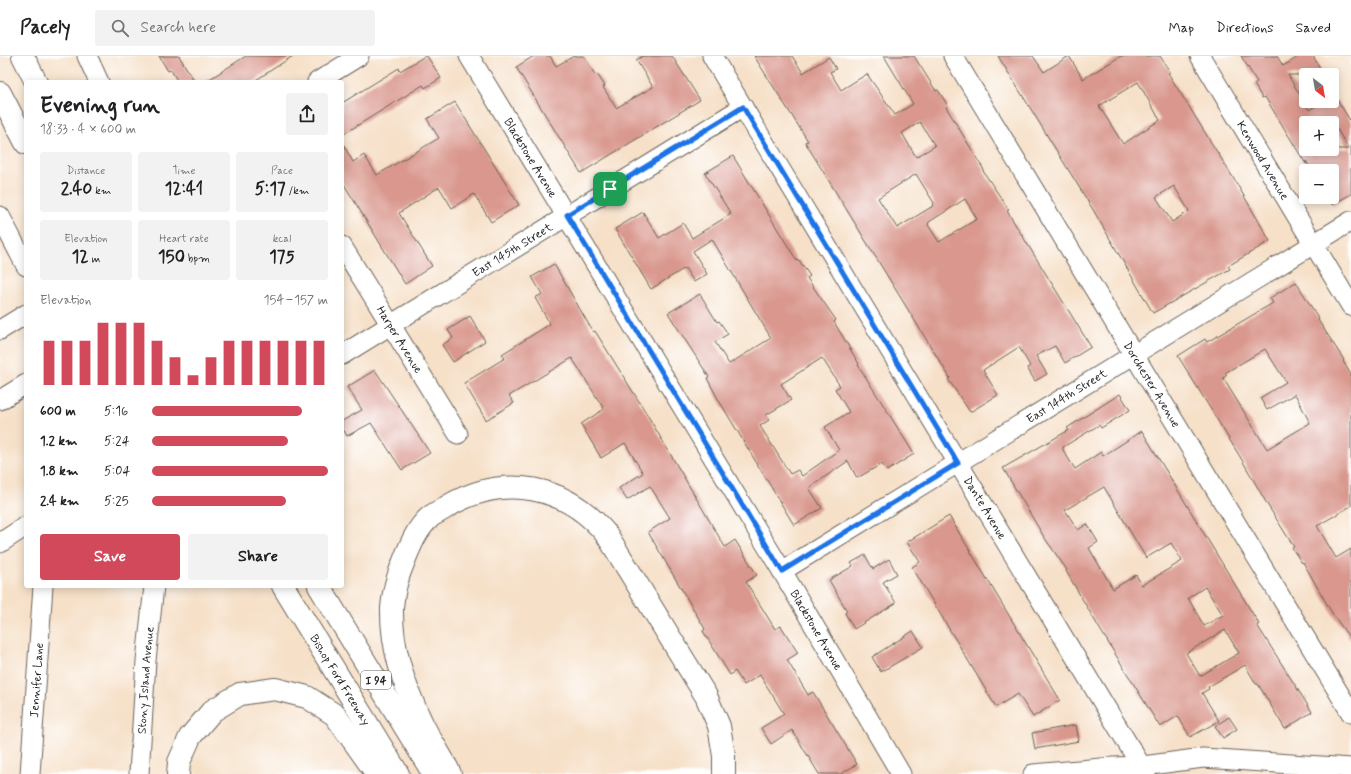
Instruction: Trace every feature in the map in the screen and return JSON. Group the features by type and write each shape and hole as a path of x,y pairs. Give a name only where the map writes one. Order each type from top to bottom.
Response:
{"highway":[{"path":"23,56 35,80"},
{"path":"0,93 24,139"},
{"path":"450,774 421,722 407,688 395,646 392,607 399,572 413,539 430,517 458,500 480,491 509,486 549,492 574,505 596,521 607,536 706,696 719,726 724,756 724,774"},
{"name":"Bishop Ford Freeway","path":"284,588 398,774"},
{"name":"I 94","path":"320,588 434,774"},
{"path":"178,774 179,762 190,737 212,711 240,694 275,690 307,697 335,714 377,774"}],"street":[{"path":"86,56 98,80"},
{"path":"320,80 360,56"},
{"name":"Blackstone Avenue","path":"469,56 782,571 901,774"},
{"name":"Dante Avenue","path":"712,56 1145,770"},
{"name":"Dorchester Avenue","path":"953,56 1350,710"},
{"name":"Kenwood Avenue","path":"1200,56 1351,306"},
{"name":"East 145th Street","path":"344,354 389,324 743,107"},
{"path":"0,216 24,262"},
{"name":"East 144th Street","path":"782,571 1351,221"},
{"name":"Harper Avenue","path":"344,249 458,434"},
{"path":"0,330 24,315"},
{"path":"0,400 24,385"},
{"path":"0,543 24,527"},
{"name":"Jennifer Lane","path":"30,774 43,588"},
{"name":"Stony Island Avenue","path":"140,774 146,661 154,588"},
{"path":"1033,774 1113,766 1145,770 1203,758 1351,768"}],"building":[{"path":"159,56 179,56 194,80 177,80 171,70 168,71"},
{"path":"246,56 293,56 256,80 208,80"},
{"path":"427,56 441,78 425,88 423,85 344,134 344,102 399,68 400,71"},
{"path":"534,56 550,56 556,66 574,56 584,56 595,75 597,74 605,86 603,87 616,108 653,87 636,60 643,56 672,56 700,100 581,173 516,67"},
{"path":"754,56 792,56 803,73 829,57 836,69 830,72 841,90 867,74 895,115 913,104 884,56 914,56 936,91 938,90 948,106 946,107 984,170 983,171 1009,210 1007,211 1091,347 1065,363 1055,346 1036,356 1047,374 1035,381 1027,368 1030,366 1019,347 983,370 998,395 970,412 948,379 950,378 805,142 808,141","holes":["920,122 935,146 916,157 902,133","916,174 934,203 933,206 897,228 878,198","965,199 977,219 939,242 928,225 929,222"]},
{"path":"998,56 1033,56 1044,72 1069,56 1083,79 1121,56 1160,56 1170,72 1168,73 1237,184 1270,241 1228,266 1230,269 1153,313 1092,208","holes":["1138,82 1160,120 1123,144 1099,106","1174,186 1189,211 1172,222 1156,197"]},
{"path":"1241,56 1277,56 1283,66 1300,56 1313,56 1320,68 1299,68 1299,75 1288,75 1299,93 1299,108 1308,108 1309,110 1312,108 1339,108 1339,103 1351,122 1351,194 1339,201 1339,164 1308,164 1306,161 1306,164 1301,156 1339,156 1339,149 1349,149 1339,133 1339,116 1299,116 1299,153 1265,97 1262,98 1254,84 1257,82"},
{"path":"455,102 519,205 491,222 474,194 452,208 439,187 399,213 432,266 405,284 344,184 344,146 353,162 364,155 377,175 439,138 427,119"},
{"path":"733,156 797,261 799,260 810,276 807,278 836,320 834,322 859,364 858,365 914,454 887,471 882,464 857,478 848,461 809,488 822,508 794,525 718,399 707,378 709,377 668,313 700,294 717,322 719,321 728,334 715,342 729,364 771,338 712,239 693,251 707,274 694,282 685,268 651,289 615,229 643,212 659,238 683,223 692,238 731,214 705,173","holes":["822,358 840,386 835,389 849,412 825,427 839,450 802,476 798,470 790,474 760,426 769,420 766,415 791,400 781,384"]},
{"path":"554,264 593,332 595,331 645,411 725,547 735,540 757,575 746,582 775,629 781,626 798,653 787,660 808,695 813,692 857,764 841,774 819,774 792,730 771,744 761,728 784,714 760,675 744,685 735,671 730,675 703,631 705,629 648,532 670,518 650,486 627,500 619,488 643,473 625,443 601,458 581,424 604,409 572,358 509,396 514,403 486,420 464,383 505,358 502,354 550,324 535,298 542,294 532,277"},
{"path":"1296,282 1344,360 1343,361 1351,375 1351,506 1317,526 1336,558 1351,549 1351,640 1332,613 1303,562 1302,563 1292,548 1294,547 1178,356 1205,339 1207,342 1273,303 1270,298","holes":["1265,349 1286,382 1260,398 1267,410 1295,394 1310,423 1267,449 1223,378 1227,375 1225,373"]},
{"path":"470,316 485,341 453,362 442,345 453,338 448,330"},
{"path":"375,370 430,453 402,470 371,423 347,436 344,431 344,420 362,410 347,387"},
{"path":"1120,394 1130,410 1101,428 1099,425 1063,447 1063,450 1075,469 1101,452 1103,456 1142,431 1259,624 1257,625 1312,712 1285,729 1245,665 1208,687 1209,689 1202,693 1219,721 1190,737 1178,716 1160,727 1098,626 1066,571 1067,570 1044,537 1003,468 1069,430 1067,428","holes":["1104,487 1146,558 1171,543 1182,561 1142,585 1136,575 1113,589 1089,548 1098,542 1087,524 1078,530 1065,510","1205,587 1223,615 1204,626 1188,598","1225,630 1239,653 1200,676 1186,653"]},
{"path":"949,516 1060,700 1033,717 1018,694 996,707 912,567 920,562 907,542"},
{"path":"865,555 873,569 889,559 897,574 883,582 896,603 854,629 845,613 847,611 829,580 853,566 851,563"},
{"path":"913,631 923,647 881,672 872,657"},
{"path":"1229,717 1237,729 1223,738 1215,726"},
{"path":"1076,725 1079,741 1035,749 1032,733"}],"route":[{"path":"743,107 958,463 782,571 567,215 610,189 743,107"}]}
